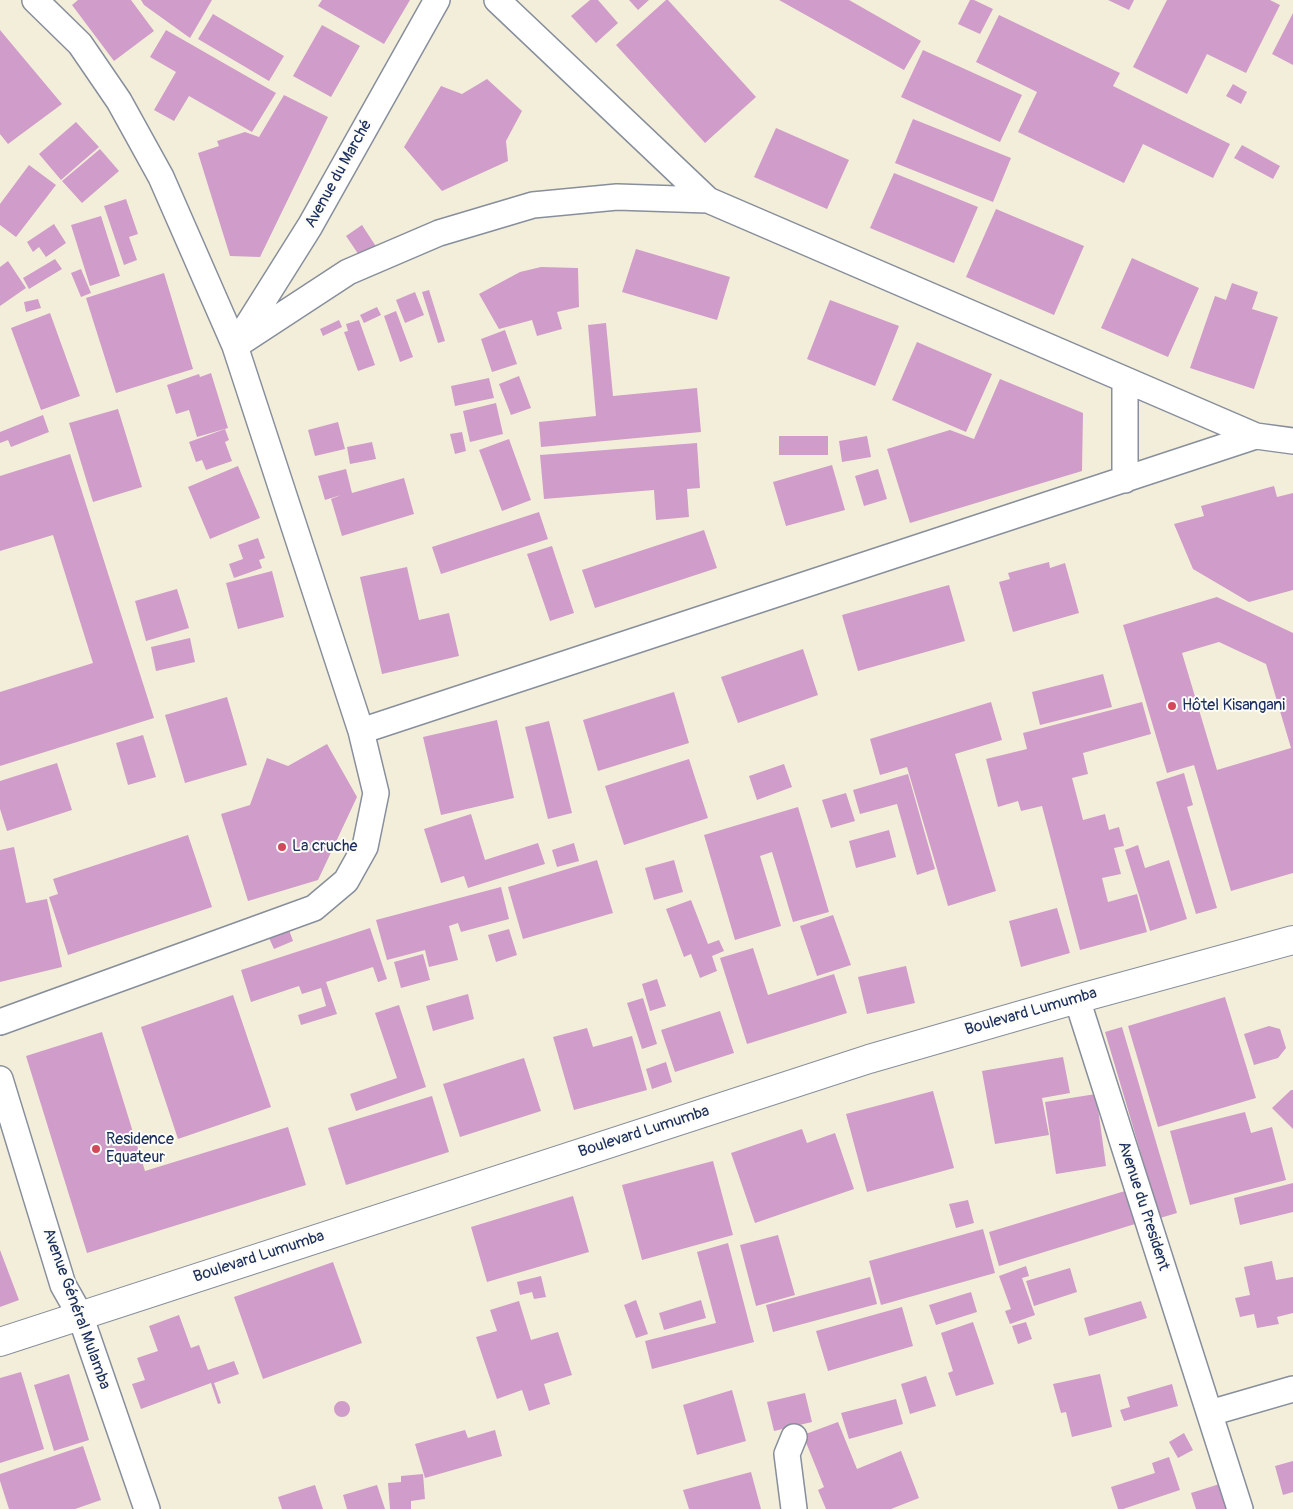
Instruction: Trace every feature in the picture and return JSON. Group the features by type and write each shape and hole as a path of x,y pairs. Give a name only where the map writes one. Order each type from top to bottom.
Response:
{"street":[{"path":"0,1022 314,908 346,881 365,847 376,793 361,732 235,346 161,177 119,101 80,44 35,0"},
{"name":"Avenue du Marché","path":"235,346 310,226 437,0"},
{"path":"496,0 708,200 1256,436 1293,441"},
{"path":"235,346 348,272 439,233 533,205 617,196 708,200"},
{"path":"1125,380 1125,480"},
{"path":"361,732 1256,436"},
{"name":"Boulevard Lumumba","path":"0,1342 870,1059 1076,999 1293,940"},
{"name":"Avenue du President","path":"1076,999 1240,1509"},
{"name":"Avenue Général Mulamba","path":"0,1079 64,1285 80,1315 147,1509"},
{"path":"1210,1413 1293,1389"},
{"path":"794,1437 787,1454 794,1509"}],"building":[{"path":"78,0 131,0 154,31 114,61 72,5"},
{"path":"141,0 212,0 190,38 144,5"},
{"path":"322,0 410,0 384,44 318,6"},
{"path":"590,0 598,0 618,23 596,43 571,16"},
{"path":"629,0 649,0 638,10"},
{"path":"666,0 756,97 705,143 616,45"},
{"path":"779,0 849,0 921,41 904,70"},
{"path":"970,0 993,9 980,34 958,24"},
{"path":"1108,0 1134,0 1129,10"},
{"path":"1167,0 1270,0 1280,5 1246,73 1207,54 1187,94 1133,67"},
{"path":"1293,13 1293,65 1272,54"},
{"path":"213,14 284,56 269,81 198,39"},
{"path":"999,15 1120,73 1113,86 1230,144 1213,178 1143,144 1124,183 1018,132 1037,92 976,62"},
{"path":"322,25 360,46 331,97 293,76"},
{"path":"0,30 62,104 8,144 0,134"},
{"path":"166,30 276,93 252,132 189,96 174,121 154,110 176,72 150,57"},
{"path":"923,50 1022,95 1000,142 901,97"},
{"path":"487,79 522,111 506,141 508,161 442,191 404,147 441,86 462,94"},
{"path":"1233,84 1247,92 1241,104 1226,96"},
{"path":"284,95 328,117 260,257 230,256 198,153 219,146 217,141 245,132 259,137"},
{"path":"913,119 1011,158 993,202 895,163"},
{"path":"76,122 99,147 61,180 39,154"},
{"path":"776,128 849,160 827,209 754,177"},
{"path":"1242,145 1280,166 1273,179 1234,158"},
{"path":"100,149 119,171 82,203 62,181"},
{"path":"29,165 56,185 16,237 0,225 0,204"},
{"path":"894,173 978,207 954,263 870,228"},
{"path":"126,199 138,234 129,237 137,260 124,265 104,206"},
{"path":"996,209 1084,246 1054,315 966,277"},
{"path":"101,216 120,276 90,286 71,225"},
{"path":"54,224 66,243 46,257 39,247 33,252 27,242"},
{"path":"362,225 377,248 361,258 346,236"},
{"path":"636,249 730,277 717,320 622,292"},
{"path":"1132,258 1199,288 1168,357 1101,328"},
{"path":"55,259 62,269 29,289 23,278"},
{"path":"8,261 26,288 0,306 0,267"},
{"path":"541,267 578,268 579,307 557,312 562,329 537,336 532,320 499,329 479,294 520,272"},
{"path":"81,269 91,293 81,297 71,273"},
{"path":"164,273 193,369 116,393 86,298"},
{"path":"1232,283 1258,292 1252,309 1278,317 1254,389 1190,368 1215,296 1226,300"},
{"path":"429,290 445,341 438,343 422,292"},
{"path":"415,292 424,315 405,323 396,300"},
{"path":"38,299 41,308 26,312 24,302"},
{"path":"830,300 899,326 875,386 807,359"},
{"path":"377,307 381,315 364,323 360,315"},
{"path":"396,311 413,357 400,362 384,316"},
{"path":"50,313 80,396 41,410 11,328"},
{"path":"339,320 342,327 323,336 320,329"},
{"path":"359,320 375,365 358,371 344,332 348,331 346,324"},
{"path":"606,323 613,396 697,388 701,432 541,447 539,422 596,416 588,325"},
{"path":"505,330 517,364 492,372 481,339"},
{"path":"917,342 992,374 966,432 892,400"},
{"path":"211,373 228,428 197,437 189,410 176,414 167,385 199,374 200,377"},
{"path":"519,376 531,408 511,415 499,384"},
{"path":"489,378 494,398 455,406 451,386"},
{"path":"1000,379 1083,413 1082,471 910,523 887,449 950,430 974,439"},
{"path":"496,403 503,434 470,442 463,411"},
{"path":"118,409 142,487 93,502 69,423"},
{"path":"43,415 49,432 11,447 8,440 0,443 0,432"},
{"path":"338,422 345,449 315,456 308,430"},
{"path":"225,429 229,440 225,442 232,461 206,470 202,460 196,462 189,442"},
{"path":"462,432 466,451 455,454 450,434"},
{"path":"779,436 828,436 828,455 779,455"},
{"path":"867,436 871,457 842,462 839,441"},
{"path":"509,439 531,500 502,511 479,450"},
{"path":"372,442 376,459 350,464 347,447"},
{"path":"697,443 700,488 687,489 689,517 656,520 654,490 544,499 540,455"},
{"path":"70,454 154,718 0,766 0,692 93,663 53,535 0,551 0,476"},
{"path":"832,465 845,510 786,526 773,482"},
{"path":"238,466 260,518 210,539 188,487"},
{"path":"346,469 352,493 404,478 414,514 342,536 331,499 341,495 325,500 318,476"},
{"path":"878,469 887,499 864,506 855,476"},
{"path":"1274,486 1277,497 1293,493 1293,590 1249,602 1193,569 1174,524 1204,516 1201,506"},
{"path":"539,512 548,539 441,574 432,547"},
{"path":"704,530 717,568 595,608 582,570"},
{"path":"258,538 265,558 259,560 262,568 234,578 229,564 243,559 238,545"},
{"path":"552,546 574,613 550,621 527,554"},
{"path":"1049,562 1050,568 1065,563 1079,613 1013,632 999,582 1010,579 1008,573"},
{"path":"407,567 419,620 449,613 459,656 382,674 360,577"},
{"path":"272,571 284,617 238,629 226,583"},
{"path":"949,585 965,641 858,671 842,615"},
{"path":"177,589 189,628 146,641 135,601"},
{"name":"Hôtel Kisangani","path":"1217,597 1293,633 1293,873 1231,891 1194,765 1167,773 1123,625","holes":["1219,642 1266,664 1291,748 1217,770 1182,653"]},
{"path":"190,638 195,662 156,671 151,647"},
{"path":"803,649 818,695 738,723 721,677"},
{"path":"1103,674 1112,707 1040,725 1032,692"},
{"path":"674,692 689,743 598,771 583,720"},
{"path":"227,697 247,765 185,783 165,715"},
{"path":"991,702 1002,740 955,754 996,891 948,906 907,767 880,775 870,739"},
{"path":"1142,702 1151,734 1083,753 1088,774 1072,778 1083,820 1105,814 1109,830 1119,827 1124,846 1114,848 1121,874 1102,878 1108,902 1137,894 1147,932 1080,950 1042,806 1021,811 1018,801 998,807 986,759 1027,749 1023,733"},
{"path":"497,720 514,798 441,815 423,737"},
{"path":"549,721 572,813 548,819 525,727"},
{"path":"143,735 156,777 128,785 116,743"},
{"name":"La cruche","path":"327,744 357,797 318,880 248,901 221,814 250,805 267,758 288,766"},
{"path":"689,759 708,818 624,845 605,786"},
{"path":"57,763 72,810 7,831 0,809 0,781"},
{"path":"784,764 792,787 757,800 749,776"},
{"path":"1184,773 1193,805 1187,807 1217,908 1196,914 1156,782"},
{"path":"908,774 935,869 917,875 897,804 860,814 853,790"},
{"path":"846,793 855,821 831,828 822,800"},
{"path":"798,807 829,912 793,922 772,852 760,856 781,926 735,940 704,835"},
{"path":"471,814 485,860 538,843 545,864 468,888 464,876 441,883 424,829"},
{"path":"889,830 896,857 856,868 849,841"},
{"path":"188,835 212,907 68,955 49,897 58,894 53,879"},
{"path":"574,843 579,861 557,867 552,850"},
{"path":"1138,845 1145,868 1169,860 1187,919 1150,931 1125,850"},
{"path":"14,847 26,903 47,899 62,967 0,982 0,850"},
{"path":"597,860 613,913 523,939 508,887"},
{"path":"674,860 683,892 654,900 645,868"},
{"path":"501,887 509,919 461,932 458,923 449,926 458,960 429,967 425,950 387,960 376,920"},
{"path":"691,900 708,944 719,940 724,951 712,956 717,971 700,978 691,954 684,957 666,909"},
{"path":"1057,908 1070,953 1021,967 1009,921"},
{"path":"833,915 851,965 817,976 800,926"},
{"path":"370,928 387,979 378,982 373,967 326,982 337,1014 301,1025 298,1015 326,1006 321,988 302,994 299,986 251,1002 241,970"},
{"path":"509,929 517,955 496,962 488,935"},
{"path":"289,930 293,941 274,949 269,938"},
{"path":"753,948 768,995 834,974 847,1013 747,1044 720,958"},
{"path":"423,954 430,980 401,988 394,962"},
{"path":"906,966 915,1003 867,1014 858,977"},
{"path":"657,979 666,1006 650,1011 642,984"},
{"path":"468,994 474,1019 433,1031 426,1006"},
{"path":"233,995 271,1107 178,1139 141,1027"},
{"path":"1225,997 1256,1098 1158,1127 1128,1026"},
{"path":"643,998 657,1044 642,1049 627,1003"},
{"path":"399,1005 426,1087 356,1111 350,1094 397,1078 375,1013"},
{"path":"720,1011 734,1053 675,1072 661,1030"},
{"path":"1269,1026 1280,1029 1286,1048 1278,1058 1254,1065 1244,1034"},
{"path":"1122,1027 1177,1213 1160,1218 1105,1032"},
{"path":"587,1028 593,1047 632,1036 647,1090 574,1110 553,1037"},
{"name":"Residence Equateur","path":"102,1032 145,1171 288,1127 306,1185 87,1253 26,1056"},
{"path":"1063,1057 1070,1093 1042,1098 1049,1135 995,1144 982,1071"},
{"path":"524,1058 541,1111 460,1137 443,1084"},
{"path":"666,1062 672,1082 652,1089 646,1069"},
{"path":"1293,1090 1293,1129 1272,1108"},
{"path":"933,1091 954,1168 867,1192 846,1114"},
{"path":"1096,1094 1106,1166 1056,1174 1045,1102"},
{"path":"432,1096 449,1152 346,1185 328,1128"},
{"path":"1245,1112 1251,1133 1272,1127 1286,1180 1190,1205 1170,1131"},
{"path":"802,1129 807,1143 835,1133 854,1189 755,1223 731,1153"},
{"path":"713,1161 733,1235 642,1260 622,1185"},
{"path":"1293,1183 1293,1212 1240,1225 1234,1198"},
{"path":"1125,1191 1135,1224 999,1266 989,1232"},
{"path":"573,1196 589,1252 487,1282 471,1227"},
{"path":"968,1200 974,1223 956,1228 949,1204"},
{"path":"983,1229 995,1273 881,1305 869,1261"},
{"path":"778,1235 795,1295 756,1306 740,1245"},
{"path":"728,1243 754,1342 652,1369 645,1341 716,1323 697,1252"},
{"path":"0,1250 19,1300 0,1307"},
{"path":"1272,1261 1276,1280 1293,1277 1293,1313 1277,1317 1279,1324 1257,1328 1254,1314 1240,1317 1235,1298 1250,1295 1244,1267"},
{"path":"333,1262 362,1343 263,1379 234,1297"},
{"path":"1026,1266 1029,1276 1022,1278 1035,1315 1010,1324 1005,1311 1011,1309 999,1276"},
{"path":"1070,1268 1077,1292 1034,1306 1026,1281"},
{"path":"541,1276 546,1297 534,1299 532,1292 520,1295 517,1282"},
{"path":"870,1277 877,1304 773,1332 766,1305"},
{"path":"971,1292 977,1312 936,1325 929,1305"},
{"path":"636,1300 648,1334 636,1338 624,1305"},
{"path":"701,1300 706,1318 664,1330 659,1313"},
{"path":"519,1301 531,1340 558,1332 572,1375 544,1384 550,1404 529,1411 522,1390 497,1399 476,1337 497,1331 490,1310"},
{"path":"1141,1301 1147,1318 1089,1336 1084,1318"},
{"path":"902,1307 913,1346 828,1371 816,1331"},
{"path":"179,1315 191,1348 199,1345 208,1370 234,1361 239,1374 214,1383 221,1403 218,1404 211,1383 141,1409 132,1384 145,1380 137,1358 158,1351 149,1326"},
{"path":"973,1322 994,1384 956,1396 948,1373 953,1371 941,1333"},
{"path":"1026,1322 1032,1339 1018,1344 1012,1326"},
{"path":"21,1372 44,1449 0,1463 0,1378"},
{"path":"69,1374 89,1440 54,1451 34,1385"},
{"path":"1100,1374 1112,1427 1072,1437 1066,1412 1061,1413 1053,1384"},
{"path":"926,1376 936,1406 910,1414 901,1384"},
{"path":"1172,1384 1178,1406 1124,1421 1120,1410 1130,1407 1127,1397"},
{"path":"732,1390 746,1441 697,1455 683,1405"},
{"path":"805,1393 812,1422 774,1431 767,1402"},
{"path":"896,1399 903,1424 849,1439 841,1413"},
{"path":"339,1401 345,1401 350,1406 348,1415 339,1417 334,1412 334,1406"},
{"path":"838,1422 857,1469 901,1451 919,1498 891,1509 826,1509 818,1490 824,1487 803,1435"},
{"path":"465,1430 468,1438 495,1430 502,1456 425,1478 415,1444"},
{"path":"1184,1433 1193,1450 1178,1458 1169,1442"},
{"path":"83,1446 101,1500 75,1509 9,1509 0,1481 0,1474"},
{"path":"1169,1457 1180,1490 1118,1509 1111,1487 1155,1473 1152,1463"},
{"path":"1293,1461 1293,1492 1283,1495 1275,1466"},
{"path":"751,1472 761,1509 689,1509 683,1490"},
{"path":"423,1474 425,1499 411,1501 411,1509 390,1509 388,1483 401,1482 401,1476"},
{"path":"1226,1482 1227,1509 1196,1509 1191,1493"},
{"path":"315,1485 323,1509 282,1509 278,1497"},
{"path":"377,1485 385,1509 347,1509 343,1495"}],"place":[{"name":"Hôtel Kisangani","path":"1172,706"},
{"name":"La cruche","path":"282,847"},
{"name":"Residence Equateur","path":"96,1149"}]}
